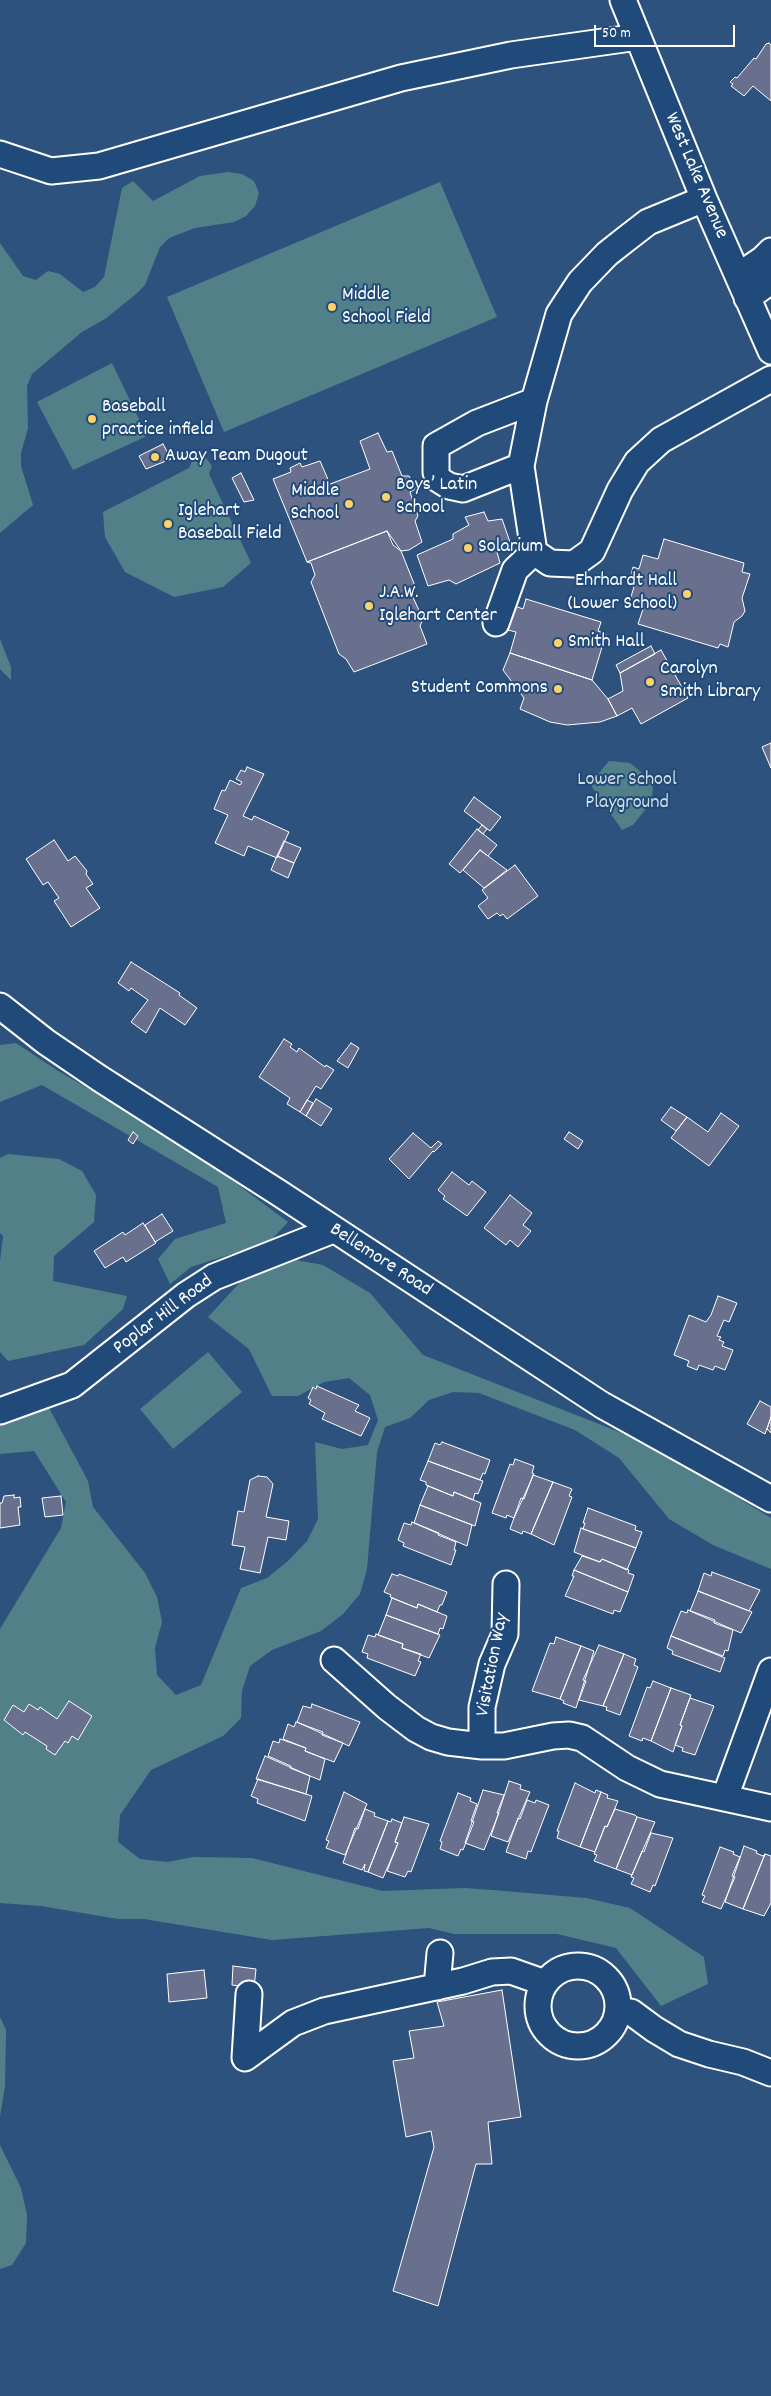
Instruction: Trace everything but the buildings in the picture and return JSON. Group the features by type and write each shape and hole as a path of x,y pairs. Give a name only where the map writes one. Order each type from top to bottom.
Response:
{"street":[{"name":"West Lake Avenue","path":"623,0 704,199 771,351"},
{"path":"0,154 51,171 98,166 401,78 511,55 638,37"},
{"path":"704,199 648,222 607,254 580,282 559,314 534,401 521,466 534,552 550,563 574,564 592,551 620,490 637,462 662,440 771,379"},
{"path":"743,287 771,251"},
{"path":"743,287 771,281"},
{"path":"521,466 463,488 449,486 438,479 436,472 436,446 477,423 534,401"},
{"path":"496,623 515,570 534,552"},
{"name":"Bellemore Road","path":"0,1006 46,1042 99,1078 602,1405 771,1499"},
{"name":"Poplar Hill Road","path":"0,1411 72,1385 186,1294 214,1277 333,1230"},
{"name":"Visitation Way","path":"482,1746 482,1707 492,1664 504,1634 506,1584"},
{"path":"334,1660 387,1707 416,1729 431,1737 448,1742 482,1746 504,1746 568,1735 582,1738 628,1768 660,1784 771,1808"},
{"path":"725,1797 771,1671"},
{"path":"437,1987 440,1953"},
{"path":"566,1967 592,1968 604,1975 613,1985 618,1997 615,2023 608,2033 597,2041 586,2045 573,2045 562,2042 551,2035 540,2016 540,1999 545,1983 554,1974 566,1967"},
{"path":"248,1994 245,2058 293,2023 324,2011 437,1987 492,1972 511,1971 545,1983"},
{"path":"618,2010 632,2012 654,2029 679,2044 709,2054 743,2062 771,2073"}],"green space":[{"path":"228,172 242,174 254,181 259,193 255,206 246,216 234,222 195,228 169,238 160,247 145,285 136,294 105,319 82,332 32,374 27,386 28,428 21,453 21,466 33,505 0,533 0,243 23,276 36,280 48,271 60,274 83,292 95,287 104,277 122,188 133,181 153,201 200,176"},
{"name":"Middle School Field","path":"440,182 497,317 224,432 167,297"},
{"name":"Baseball practice infield","path":"112,363 147,436 73,470 37,402"},
{"name":"Iglehart Baseball Field","path":"194,457 206,458 212,466 209,474 251,563 223,587 174,597 125,572 105,537 103,512 189,468"},
{"path":"0,639 11,667 11,680 0,669"},
{"name":"Lower School Playground","path":"609,761 630,763 653,782 652,801 633,825 622,830 590,784"},
{"path":"16,1043 55,1069 186,1146 288,1222 269,1242 191,1267 170,1284 158,1259 175,1239 226,1223 218,1187 42,1085 0,1102 0,1045"},
{"path":"8,1154 59,1159 82,1171 96,1195 94,1222 54,1256 53,1281 127,1296 123,1309 84,1345 8,1361 0,1352 0,1261 3,1236 0,1233 0,1158"},
{"path":"296,1260 323,1265 370,1293 423,1355 650,1444 771,1518 771,1569 713,1545 669,1519 619,1458 575,1430 479,1393 453,1392 429,1400 410,1418 385,1427 377,1452 367,1569 360,1594 343,1614 321,1631 272,1650 250,1666 242,1691 241,1718 223,1736 151,1770 120,1815 118,1842 140,1859 167,1862 194,1857 252,1858 383,1891 464,1888 586,1898 630,1908 704,1957 708,1984 661,2006 616,1948 557,1934 454,1934 429,1928 272,1940 144,1919 118,1919 41,1906 0,1903 0,1629 61,1528 66,1502 34,1451 0,1454 0,1421 49,1408 88,1481 93,1507 145,1573 157,1597 162,1622 155,1648 157,1675 176,1695 201,1685 241,1588 267,1578 288,1561 307,1541 318,1519 315,1442 342,1449 368,1445 378,1420 370,1395 349,1378 324,1382 298,1396 272,1396 249,1349 208,1317 245,1277 269,1265"},
{"path":"208,1352 242,1392 173,1449 140,1409"},
{"path":"0,2017 6,2030 5,2086 0,2117"},
{"path":"0,2145 21,2188 27,2215 26,2243 12,2265 0,2269"}],"place":[{"name":"Middle School Field","path":"332,307"},
{"name":"Baseball practice infield","path":"92,419"},
{"name":"Away Team Dugout","path":"155,457"},
{"name":"Boys’ Latin School","path":"386,497"},
{"name":"Middle School","path":"349,504"},
{"name":"Iglehart Baseball Field","path":"168,524"},
{"name":"Solarium","path":"468,548"},
{"name":"Ehrhardt Hall (Lower School)","path":"687,594"},
{"name":"J.A.W. Iglehart Center","path":"369,606"},
{"name":"Smith Hall","path":"558,643"},
{"name":"Carolyn Smith Library","path":"650,682"},
{"name":"Student Commons","path":"558,689"}]}
